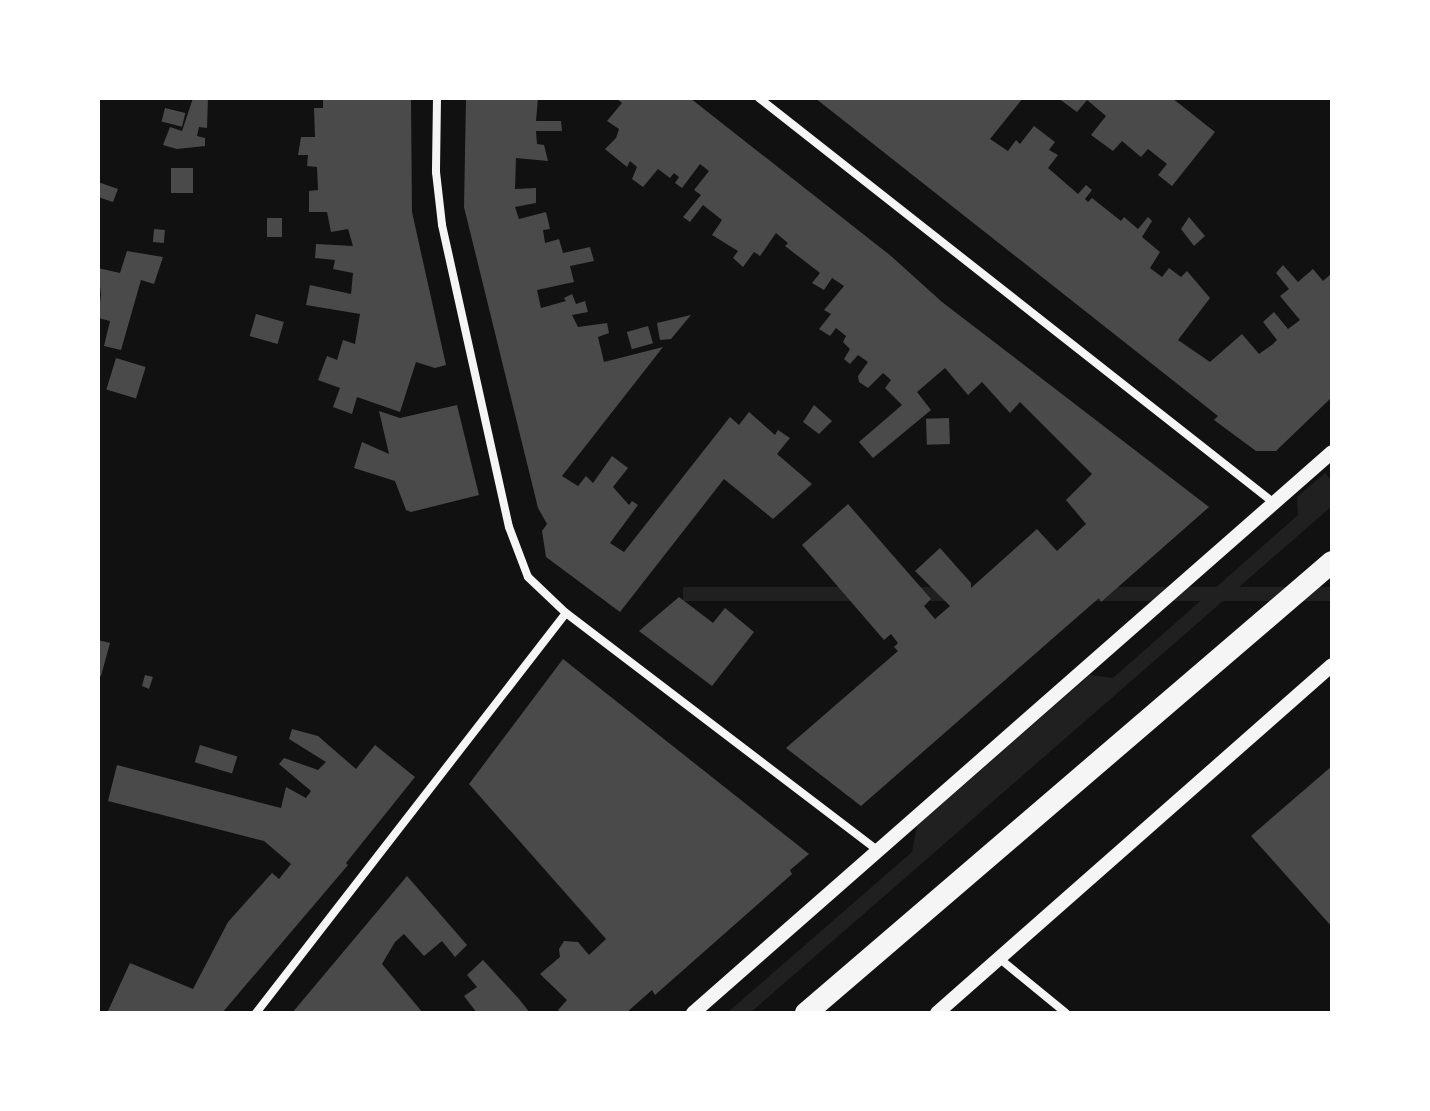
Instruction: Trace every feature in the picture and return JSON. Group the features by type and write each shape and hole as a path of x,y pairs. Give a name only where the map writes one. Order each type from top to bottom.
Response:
{"highway":[{"path":"806,1013 1332,562"}],"street":[{"path":"437,98 436,172 442,225 509,527 528,577 566,613 877,850"},
{"path":"759,98 1274,503"},
{"path":"693,1013 1332,452"},
{"path":"256,1013 566,613"},
{"path":"937,1013 1332,665"},
{"path":"1000,959 1066,1013"}],"shaded area":[{"path":"1325,473 1332,481 1332,506 750,1013 727,1013 912,852 917,826 1090,675 1113,678 1298,515 1297,497"},
{"path":"683,587 1332,587 1332,601 683,601"}],"building":[{"path":"193,98 208,98 207,128 199,127 197,136 205,138 205,146 177,149 163,145 170,127 182,131"},
{"path":"323,98 411,98 412,212 446,365 435,368 416,362 400,412 357,397 352,414 333,407 340,388 318,380 327,356 337,360 343,340 355,344 360,314 306,305 310,285 351,294 353,273 333,269 335,260 315,258 316,244 353,246 348,229 331,232 327,212 309,212 309,191 318,190 317,167 307,166 308,155 298,155 301,137 315,137 314,108 323,108"},
{"path":"466,98 538,98 536,121 561,121 562,131 536,131 537,144 544,145 548,161 516,158 515,189 536,188 536,203 515,207 519,219 546,212 550,229 543,230 545,243 559,239 563,253 590,247 594,261 570,266 574,282 537,290 541,308 566,301 564,298 572,294 576,304 585,301 588,312 572,315 578,327 607,323 609,333 598,337 604,362 663,347 562,476 578,486 586,476 593,483 612,456 628,468 613,487 629,505 632,501 638,505 610,543 624,552 730,417 739,425 749,412 775,435 778,430 790,438 777,454 812,484 773,519 724,479 620,612 546,557 542,531 547,524 538,508 464,207"},
{"path":"616,98 690,98 891,256 942,302 1209,507 1101,602 1099,598 861,806 786,748 898,651 894,647 898,643 891,634 884,640 802,545 848,504 931,599 924,606 935,619 950,606 915,571 940,548 971,583 971,588 1037,529 1057,551 1086,524 1066,500 1092,474 1020,402 1010,413 982,382 968,395 945,368 917,392 931,410 873,458 859,442 902,405 885,388 891,380 883,373 868,388 859,382 858,376 868,362 858,355 850,364 844,359 850,349 843,342 846,336 836,328 830,336 819,329 831,314 824,310 844,286 832,278 824,290 812,283 820,273 785,246 788,243 776,233 760,256 754,252 743,267 733,258 738,251 712,235 722,220 703,205 690,222 683,217 701,195 694,190 709,171 700,164 682,188 675,183 679,177 674,173 670,178 658,169 643,187 632,179 637,167 630,161 627,167 605,149 616,138 619,129 607,121 622,103"},
{"path":"815,98 1023,98 990,139 1008,151 1016,140 1020,144 1034,126 1055,142 1049,150 1058,155 1048,168 1078,194 1086,185 1092,190 1085,199 1088,202 1092,198 1121,221 1124,217 1138,229 1148,217 1152,221 1142,237 1160,252 1150,268 1162,277 1169,268 1181,277 1187,271 1210,298 1178,340 1210,362 1242,334 1259,354 1273,344 1277,340 1263,322 1274,312 1288,329 1300,320 1280,296 1289,289 1276,273 1283,265 1298,282 1313,269 1323,281 1332,273 1332,397 1276,451 1256,451 1214,420 1218,416"},
{"path":"1058,98 1172,98 1215,132 1172,186 1158,175 1167,164 1148,149 1141,157 1122,141 1113,151 1091,135 1106,116 1087,100 1077,112"},
{"path":"165,108 185,113 182,127 162,122"},
{"path":"171,168 193,168 193,193 171,193"},
{"path":"98,182 118,189 113,202 98,197"},
{"path":"1189,217 1205,236 1194,246 1181,229"},
{"path":"267,218 282,218 282,237 267,237"},
{"path":"154,229 165,230 164,243 153,242"},
{"path":"127,251 163,257 154,284 141,280 121,350 104,346 110,321 98,318 101,295 98,268 120,273"},
{"path":"256,314 284,322 278,344 250,336"},
{"path":"691,315 671,339 660,340 657,323"},
{"path":"648,326 653,343 632,349 627,332"},
{"path":"116,358 146,367 136,399 106,390"},
{"path":"457,405 479,495 411,512 406,510 395,481 354,468 362,442 389,454 379,411 400,418"},
{"path":"814,405 832,421 819,434 803,422"},
{"path":"949,418 950,444 927,445 926,419"},
{"path":"679,597 713,623 725,608 754,632 712,686 639,631"},
{"path":"98,640 110,643 101,676 98,676"},
{"path":"563,659 809,854 790,870 792,874 655,995 652,990 626,1013 561,1013 558,1010 567,1000 540,974 560,957 559,949 564,941 578,942 589,955 606,939 469,784"},
{"path":"145,675 153,677 149,689 142,686"},
{"path":"292,729 318,736 356,769 375,745 415,777 346,863 348,865 222,1013 107,1013 130,963 193,989 228,922 272,873 279,879 291,864 264,841 108,801 117,765 281,808 286,787 306,798 311,791 279,764 284,758 318,770 326,762 289,739"},
{"path":"200,745 237,756 232,774 195,762"},
{"path":"1332,766 1332,927 1251,836"},
{"path":"407,876 467,945 455,957 442,941 424,956 404,934 395,942 382,964 423,1013 292,1013"},
{"path":"483,960 530,1013 477,1013 464,996 477,987 467,975"}]}
